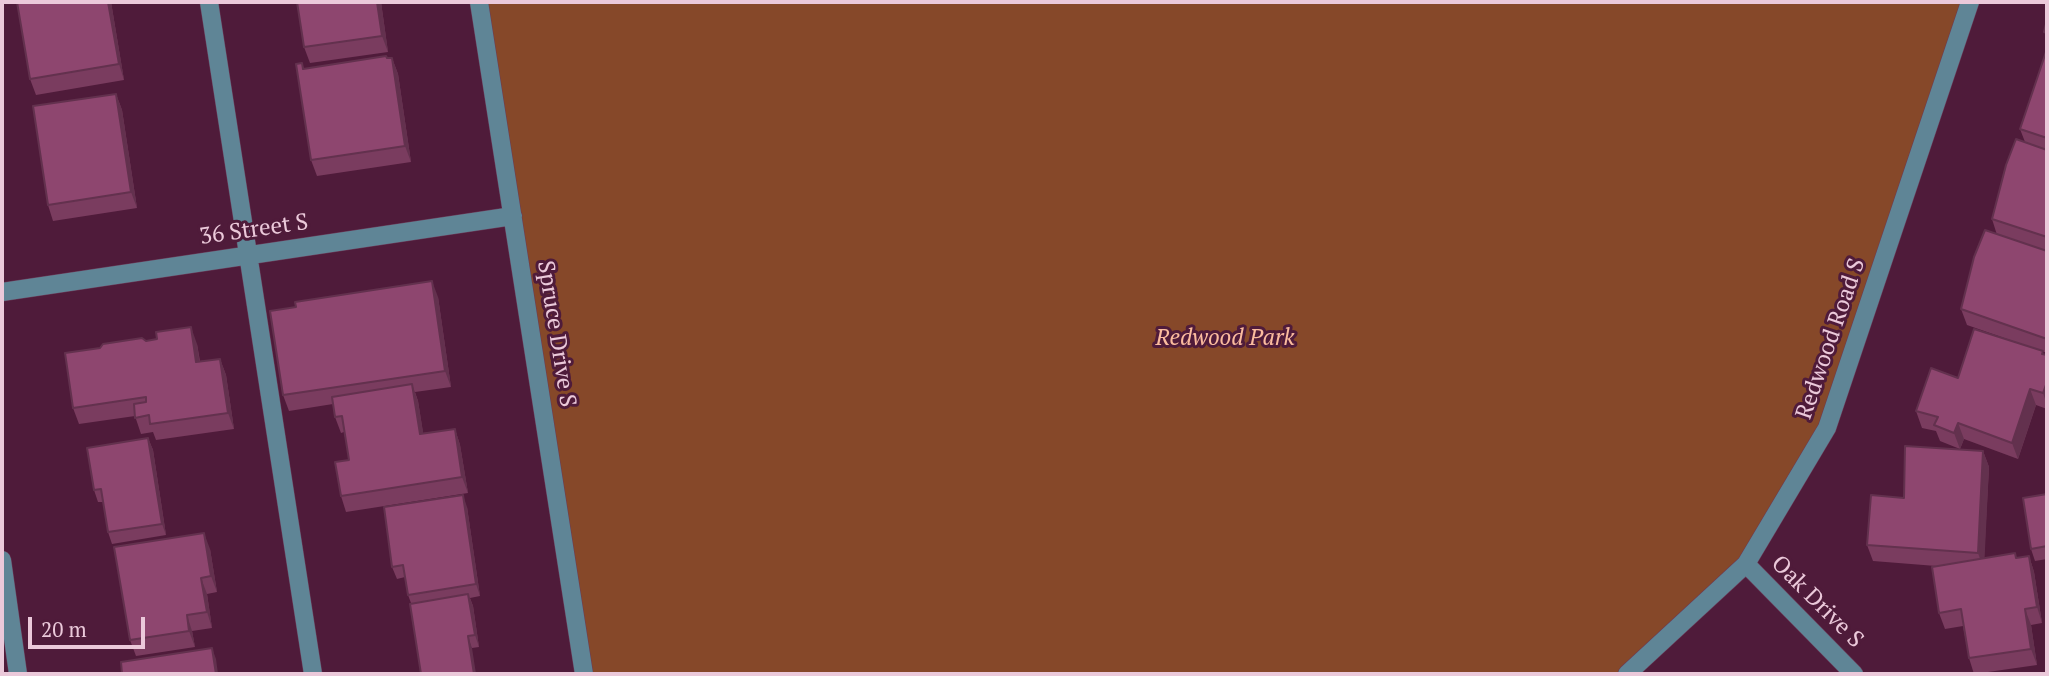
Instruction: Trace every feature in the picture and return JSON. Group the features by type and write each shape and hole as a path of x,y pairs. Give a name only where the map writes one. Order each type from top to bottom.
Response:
{"street":[{"path":"209,2 313,674"},
{"name":"Spruce Drive S","path":"479,2 584,674"},
{"name":"Redwood Road S","path":"1627,674 1746,564 1828,428 1970,2"},
{"name":"36 Street S","path":"2,292 513,216"},
{"path":"2,560 18,674"},
{"name":"Oak Drive S","path":"1746,564 1854,674"}],"green space":[{"name":"Redwood Park","path":"479,2 1970,2 1827,428 1746,564 1627,674 584,674"}],"building":[{"path":"17,2 108,2 119,64 30,79"},
{"path":"297,2 377,2 382,36 304,47"},
{"path":"2047,49 2047,138 2020,129"},
{"path":"386,56 392,58 405,146 311,160 296,64 302,63 303,69"},
{"path":"116,94 131,192 48,205 33,106"},
{"path":"2016,139 2047,150 2047,237 1992,219 2006,165"},
{"path":"1985,230 2047,251 2047,339 1961,309 1974,257"},
{"path":"432,281 445,371 283,395 270,311 296,307 295,302"},
{"path":"191,327 196,362 220,359 228,413 150,424 149,415 135,418 134,404 146,402 146,397 73,408 65,353 142,338 146,341 157,339 156,332"},
{"path":"1974,329 2043,351 2042,354 2047,355 2047,382 2043,393 2030,389 2012,443 1958,423 1954,433 1934,425 1938,417 1916,411 1931,368 1958,378"},
{"path":"412,384 420,434 455,429 462,477 341,496 335,462 349,460 342,416 335,417 332,397"},
{"path":"148,438 162,524 108,532 101,489 94,490 87,448"},
{"path":"1905,446 1983,451 1978,553 1867,545 1871,495 1904,498"},
{"path":"2047,494 2047,546 2031,549 2023,498"},
{"path":"463,495 476,584 408,595 403,565 392,567 384,507"},
{"path":"204,533 211,576 201,578 207,612 187,615 189,631 130,640 114,547"},
{"path":"2015,553 2016,558 2029,556 2037,607 2025,609 2031,649 1969,658 1961,609 1939,613 1932,567"},
{"path":"468,594 475,635 468,636 474,674 421,674 410,604"},
{"path":"212,648 216,674 122,674 121,662"}]}
